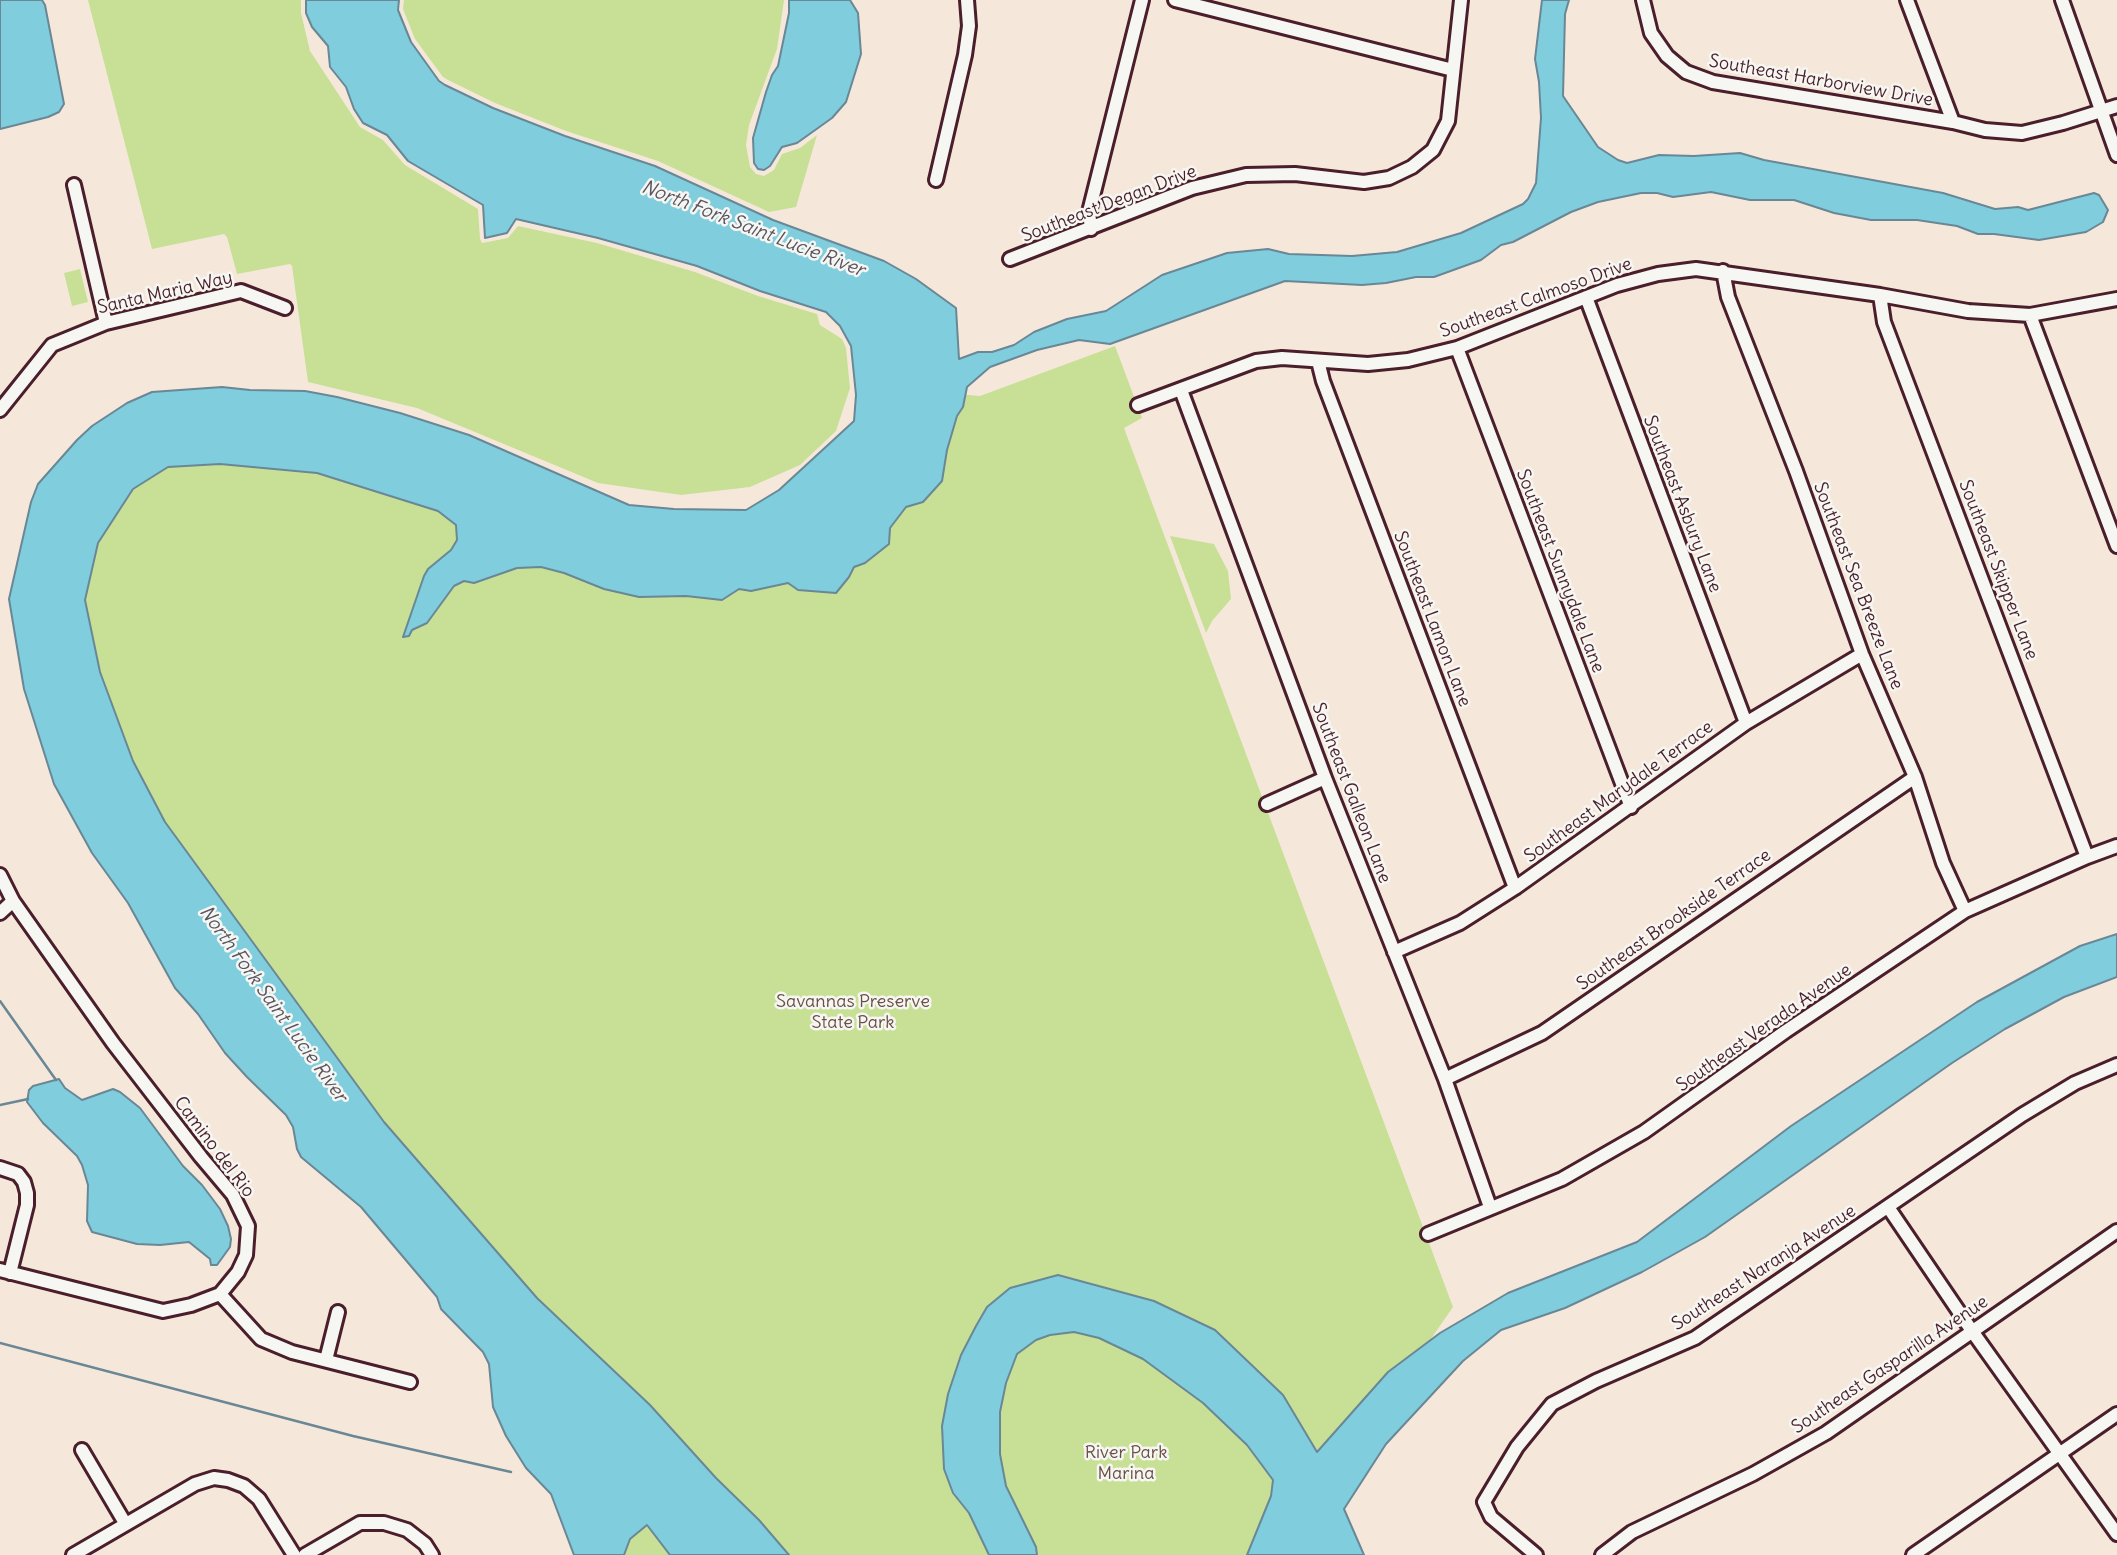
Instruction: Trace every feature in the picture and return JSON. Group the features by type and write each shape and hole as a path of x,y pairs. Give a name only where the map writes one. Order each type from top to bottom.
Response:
{"street":[{"path":"936,180 970,26 968,0"},
{"path":"1091,229 1090,212 1142,0"},
{"path":"1175,0 1453,70"},
{"name":"Southeast Degan Drive","path":"1010,259 1192,188 1246,176 1295,174 1364,182 1389,178 1412,167 1433,150 1448,121 1461,0"},
{"name":"Southeast Harborview Drive","path":"1643,0 1651,33 1667,56 1686,72 1713,82 1953,122 1984,130 2022,133 2117,106"},
{"path":"1907,0 1953,122"},
{"path":"2062,0 2117,155"},
{"path":"74,185 106,323"},
{"name":"Southeast Calmoso Drive","path":"1138,405 1256,361 1282,358 1368,364 1408,360 1457,348 1617,285 1658,274 1696,269 1880,295 1968,311 2030,315 2117,299"},
{"name":"Southeast Sea Breeze Lane","path":"1723,271 1728,297 1796,471 1862,654 1915,777 1944,863 1965,911"},
{"name":"Santa Maria Way","path":"0,410 52,345 106,323 241,291 285,308"},
{"name":"Southeast Skipper Lane","path":"1880,295 1884,322 2087,856"},
{"name":"Southeast Asbury Lane","path":"1586,297 1746,723"},
{"path":"2030,315 2117,546"},
{"name":"Southeast Sunnydale Lane","path":"1457,348 1631,807"},
{"name":"Southeast Lamon Lane","path":"1318,361 1323,381 1515,888"},
{"name":"Southeast Galleon Lane","path":"1181,390 1325,778 1445,1079 1490,1207"},
{"name":"Southeast Marydale Terrace","path":"1394,952 1460,923 1515,888 1746,723 1862,654"},
{"name":"Southeast Brookside Terrace","path":"1445,1079 1542,1033 1915,777"},
{"path":"1267,804 1325,778"},
{"name":"Southeast Verada Avenue","path":"1428,1234 1562,1178 1644,1132 1786,1031 1965,911 2087,856 2117,846"},
{"name":"Camino del Rio","path":"0,876 13,901 113,1042 233,1195 248,1226 246,1255 238,1272 220,1294"},
{"path":"0,913 13,901"},
{"name":"Southeast Naranja Avenue","path":"1536,1555 1491,1517 1484,1502 1517,1447 1552,1404 1596,1381 1695,1339 2021,1115 2075,1083 2117,1065"},
{"path":"0,1168 18,1174 27,1193 27,1205 5,1272 163,1311 191,1305 220,1294 261,1339 292,1352 410,1381"},
{"path":"1888,1207 1972,1331 2117,1534"},
{"name":"Southeast Gasparilla Avenue","path":"1602,1555 1632,1532 1753,1474 1826,1433 2117,1231"},
{"path":"326,1360 338,1312"},
{"path":"1913,1555 2117,1414"},
{"path":"82,1450 125,1523"},
{"path":"73,1555 195,1484 214,1478 244,1486 259,1499 294,1555"},
{"path":"304,1555 360,1523 384,1523 407,1530 425,1544 432,1555"}],"green space":[{"path":"88,0 301,0 301,13 310,51 360,127 383,140 405,165 478,209 482,243 508,238 518,226 597,243 695,272 758,296 817,314 820,325 842,339 846,348 850,388 836,431 800,465 750,487 681,495 598,483 417,408 308,382 290,264 237,274 224,234 152,249"},
{"path":"404,0 784,0 777,49 749,125 746,145 750,167 756,174 764,176 774,170 782,154 800,148 817,135 796,207 769,212 658,161 566,131 495,103 448,80 415,39 403,9"},
{"path":"80,269 88,302 72,306 64,273"},
{"name":"Savannas Preserve State Park","path":"1115,346 1142,418 1124,428 1453,1307 1385,1405 1321,1555 608,1555 639,1512 78,767 68,533 175,437 780,560 933,392 980,396"},
{"path":"1170,536 1214,544 1228,571 1231,599 1212,621 1206,633"}],"water":[{"path":"0,0 42,0 64,104 59,112 48,117 0,129"},
{"name":"North Fork Saint Lucie River","path":"306,0 399,0 398,10 411,42 439,81 445,85 493,108 655,166 773,220 884,261 916,279 956,308 959,359 1014,345 1034,332 1067,319 1106,311 1162,275 1227,253 1268,249 1289,254 1352,256 1397,252 1461,233 1523,204 1536,183 1541,118 1535,59 1542,0 1569,0 1565,14 1563,96 1598,147 1618,160 1627,163 1659,155 1740,153 1764,160 1943,193 1995,209 2018,207 2028,210 2094,193 2099,195 2108,210 2103,222 2086,232 2039,240 1978,234 1957,226 1917,220 1871,220 1834,213 1794,200 1750,200 1711,192 1673,197 1641,193 1598,202 1571,212 1513,242 1501,245 1481,260 1434,277 1362,285 1285,281 1110,344 1079,340 1037,350 990,367 967,387 963,407 957,416 947,450 942,481 923,502 906,507 890,528 889,544 865,563 854,567 836,593 798,590 788,583 751,591 739,589 722,600 686,596 639,597 604,589 541,567 517,568 474,583 464,581 454,586 427,623 412,630 409,636 403,637 424,576 428,569 451,550 457,540 456,525 438,511 317,473 220,464 168,467 133,489 98,543 85,600 100,672 133,761 165,822 384,1122 537,1298 650,1405 789,1555 670,1555 647,1525 630,1539 624,1555 574,1555 551,1494 526,1468 506,1436 493,1407 489,1364 483,1352 441,1309 437,1297 361,1207 301,1157 293,1127 286,1115 225,1053 198,1014 175,988 128,903 92,853 54,784 24,689 9,599 31,502 38,484 77,440 92,426 127,403 152,392 222,387 305,391 400,413 469,435 629,505 746,510 779,490 854,421 856,395 851,346 840,326 826,312 760,291 697,266 598,238 516,219 507,233 485,238 483,205 408,161 387,135 363,123 354,109 346,87 330,67 328,46 312,27 306,13"},
{"path":"789,0 850,0 858,13 861,54 846,102 832,118 797,143 782,147 770,166 764,170 758,169 754,163 753,138 766,92 778,66 789,13"},
{"path":"2117,934 2117,977 2064,997 2005,1029 1952,1063 1705,1237 1642,1272 1565,1308 1501,1330 1463,1361 1386,1444 1344,1509 1364,1555 1247,1555 1271,1496 1273,1480 1247,1445 1203,1403 1143,1359 1099,1338 1074,1332 1036,1340 1017,1354 1006,1383 1000,1412 1000,1454 1006,1486 1036,1547 1037,1555 989,1555 969,1513 953,1493 944,1469 942,1426 948,1394 961,1355 987,1307 1010,1288 1058,1275 1154,1301 1215,1330 1283,1395 1317,1452 1388,1372 1440,1333 1508,1293 1637,1242 1791,1126 1977,1002 2080,946"},
{"path":"59,1079 65,1088 82,1100 113,1089 140,1108 183,1166 220,1209 231,1239 230,1247 217,1265 211,1265 210,1259 189,1242 137,1244 92,1232 87,1221 88,1185 82,1165 77,1156 43,1123 27,1102 29,1090 33,1086"}],"waterway":[{"path":"0,1001 56,1080"},
{"path":"0,1105 28,1099"},
{"path":"0,1343 353,1436 511,1472"}],"park label":[{"name":"River Park Marina","path":"1126,1463"}]}
